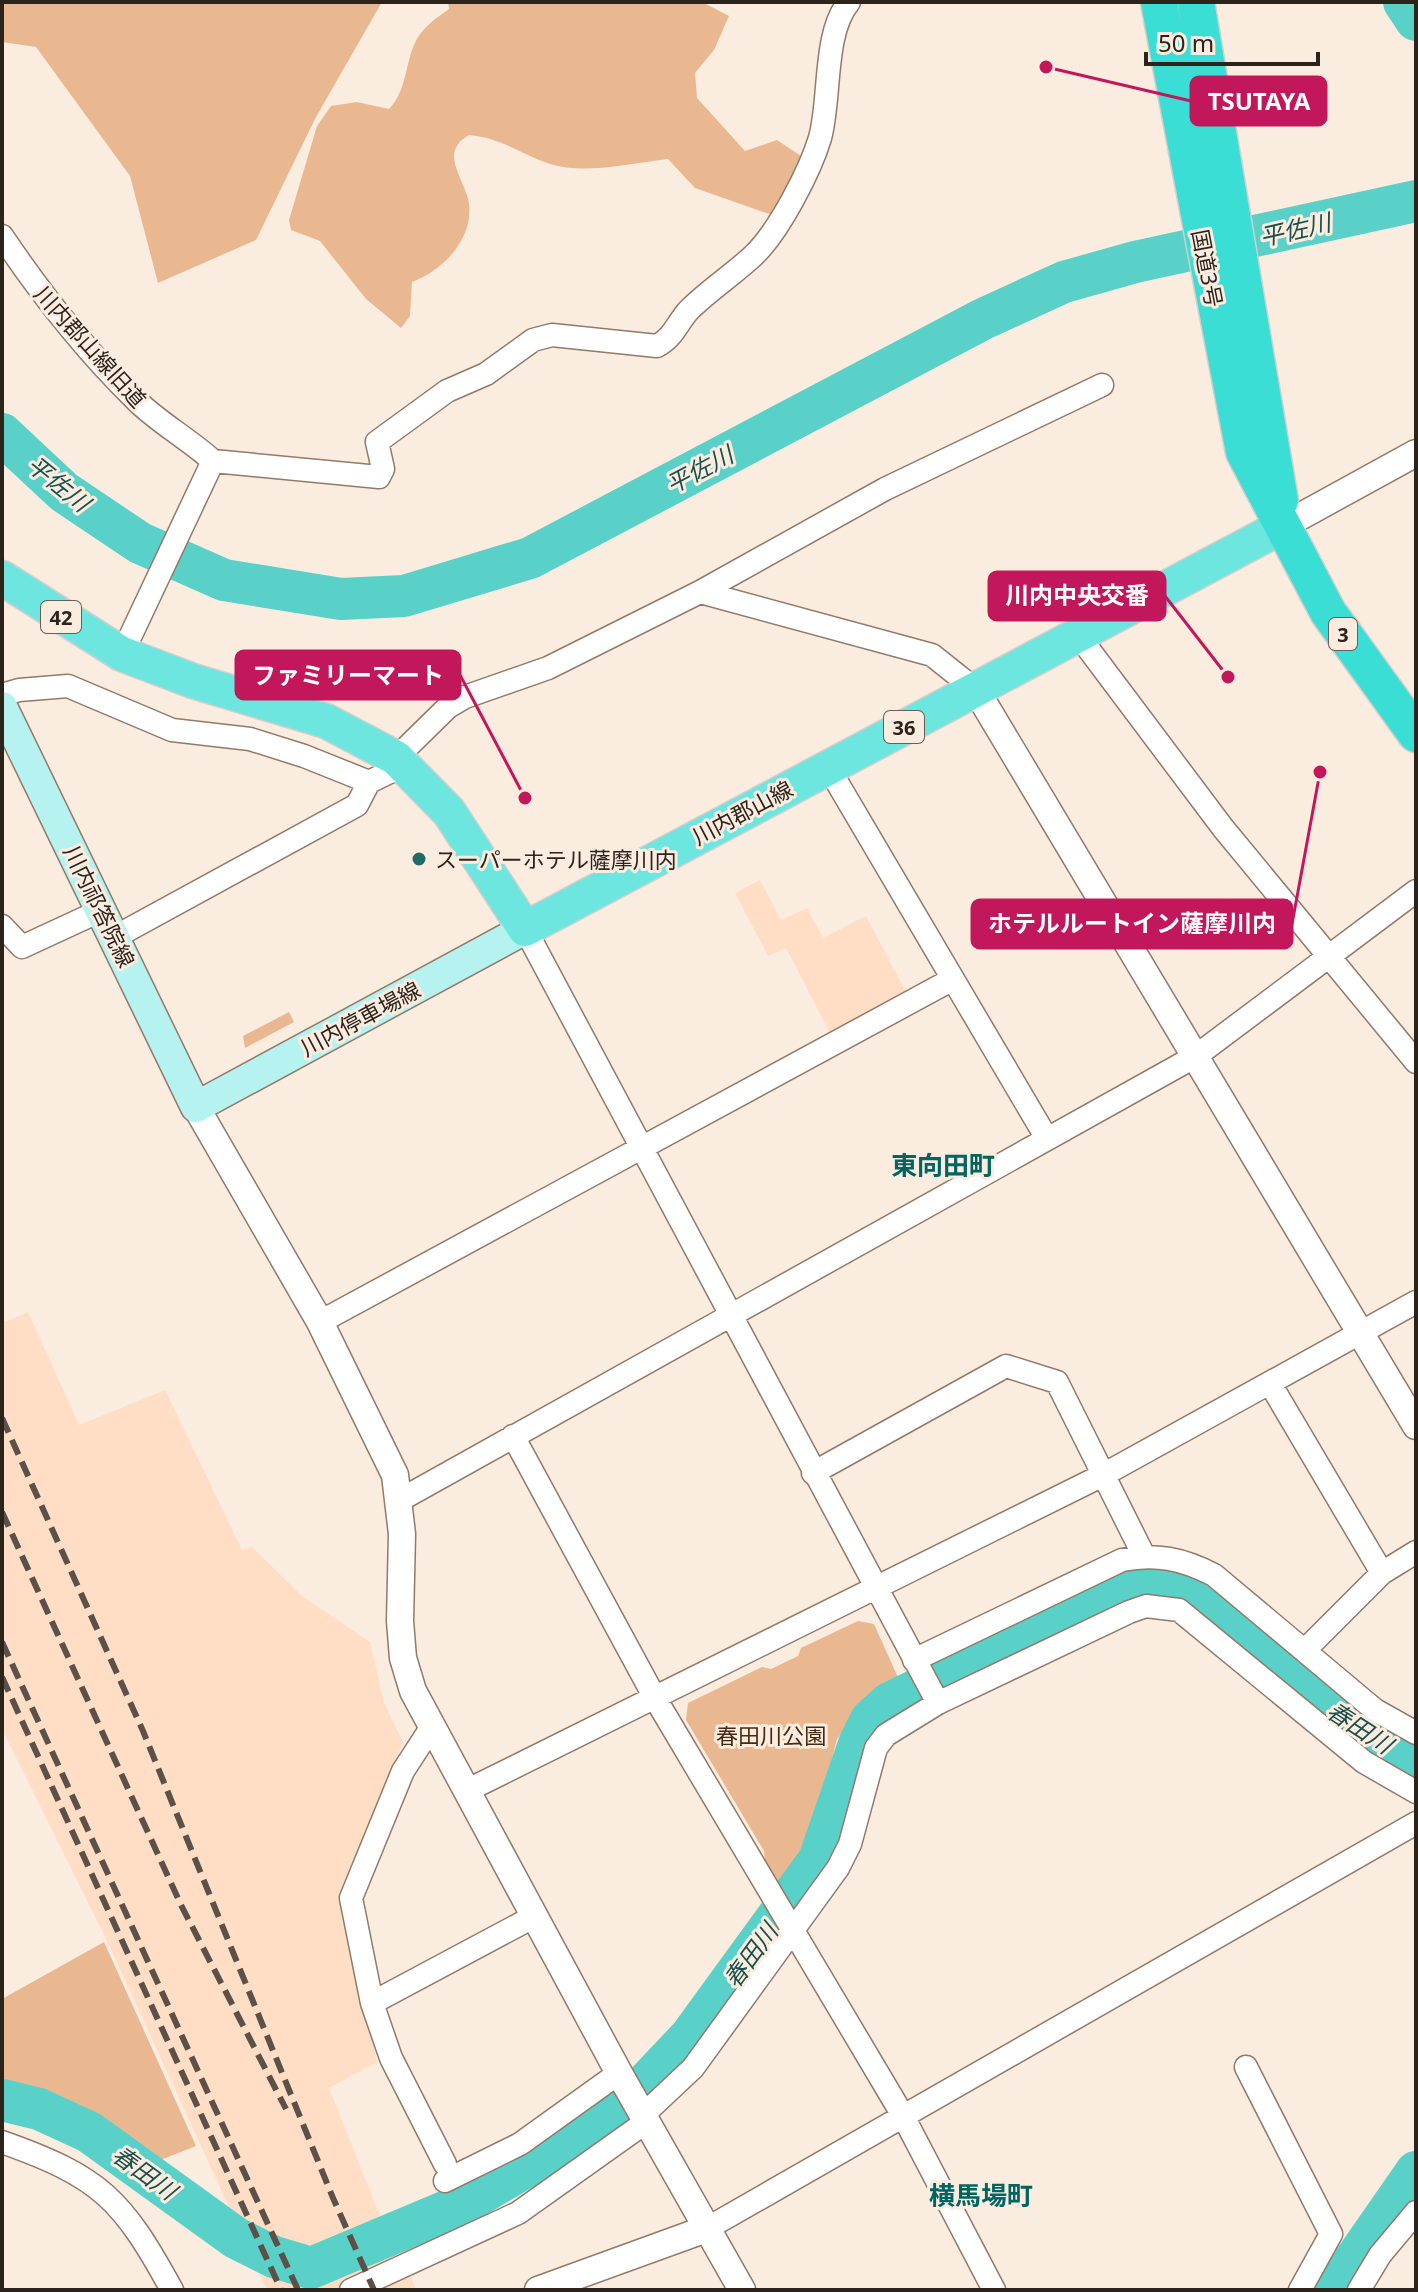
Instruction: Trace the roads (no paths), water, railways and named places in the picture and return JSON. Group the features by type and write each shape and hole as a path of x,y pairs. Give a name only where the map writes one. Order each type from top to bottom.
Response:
{"highway":[{"name":"国道3号","path":"1159,2 1244,452 1328,612 1416,734"},
{"name":"国道3号","path":"1196,2 1226,164 1283,526"}],"main road":[{"name":"川内郡山線","path":"525,929 1283,526"},
{"name":"42","path":"2,578 122,654"},
{"path":"122,654 193,681 326,721 400,762 449,812 525,929"},
{"name":"川内祁答院線","path":"2,707 196,1107"},
{"name":"川内停車場線","path":"196,1107 525,929"}],"street":[{"path":"122,654 213,461 379,477 383,469 377,442 447,391 486,374 533,340 552,335 657,346 671,339 687,312 768,239 809,164 820,138 830,89 834,31 849,2"},
{"name":"川内郡山線旧道","path":"2,236 41,293 137,402 184,434 213,461"},
{"path":"2,926 22,947 108,923 357,805 369,782 400,762 448,707 465,697 548,668 700,592 885,489 1102,385"},
{"path":"1283,526 1416,453"},
{"path":"700,592 932,655 976,690 1416,1426"},
{"path":"1078,635 1223,828 1416,1062"},
{"path":"2,695 19,690 68,686 172,730 250,739 369,782"},
{"path":"828,767 1046,1137"},
{"path":"400,1500 1196,1056 1416,891"},
{"path":"525,929 936,1700"},
{"path":"320,1322 953,979"},
{"path":"196,1107 320,1322 388,1457 400,1500 403,1658 413,1691 621,2076 742,2290"},
{"path":"466,1791 1103,1475 1271,1385 1416,1302"},
{"path":"813,1473 1006,1366 1057,1382 1144,1556"},
{"path":"1271,1385 1382,1573"},
{"path":"513,1436 655,1698 770,1897 902,2114 994,2290"},
{"path":"1305,1650 1382,1573 1416,1552"},
{"path":"916,1665 1122,1560 1144,1556 1188,1562 1214,1575 1375,1710 1416,1733"},
{"path":"351,2290 518,2213 643,2116 693,2068 850,1844 876,1748 898,1724 936,1700 1129,1612 1164,1606 1179,1610 1364,1762 1416,1792"},
{"path":"431,1728 403,1771 351,1898 372,2003 391,2058 445,2173 520,2144 621,2076"},
{"path":"538,2290 706,2229 902,2114 1416,1823"},
{"path":"372,2003 535,1916"},
{"path":"1246,2067 1331,2234 1300,2290"},
{"path":"2,2142 44,2157 89,2181 120,2207 140,2232 172,2290"},
{"path":"1359,2290 1380,2255 1416,2212"}],"waterway":[{"path":"1404,2 1416,20"},
{"name":"平佐川","path":"2,434 64,492 140,543 224,580 341,599 404,596 530,558 983,319 1064,282 1135,262 1416,201"},
{"name":"春田川","path":"2,2100 39,2109 89,2132 236,2238 274,2257 311,2268 461,2205 619,2112 690,2037 819,1860 859,1744 871,1720 890,1703 1133,1585 1184,1586 1325,1705 1416,1763"},
{"name":"春田川","path":"1334,2290 1416,2172"}],"railway":[{"path":"2,1418 143,1731 333,2198 374,2290"},
{"path":"2,1512 181,1905 286,2109"},
{"path":"2,1642 298,2290"},
{"path":"2,1677 281,2290"}],"place":[{"name":"TSUTAYA","path":"1046,67"},
{"name":"川内中央交番","path":"1228,677"},
{"name":"ホテルルートイン薩摩川内","path":"1320,772"},
{"name":"ファミリーマート","path":"525,798"},
{"name":"スーパーホテル薩摩川内","path":"419,859"}],"district":[{"name":"東向田町","path":"943,1165"},
{"name":"横馬場町","path":"981,2195"}],"park label":[{"name":"春田川公園","path":"771,1735"}]}
